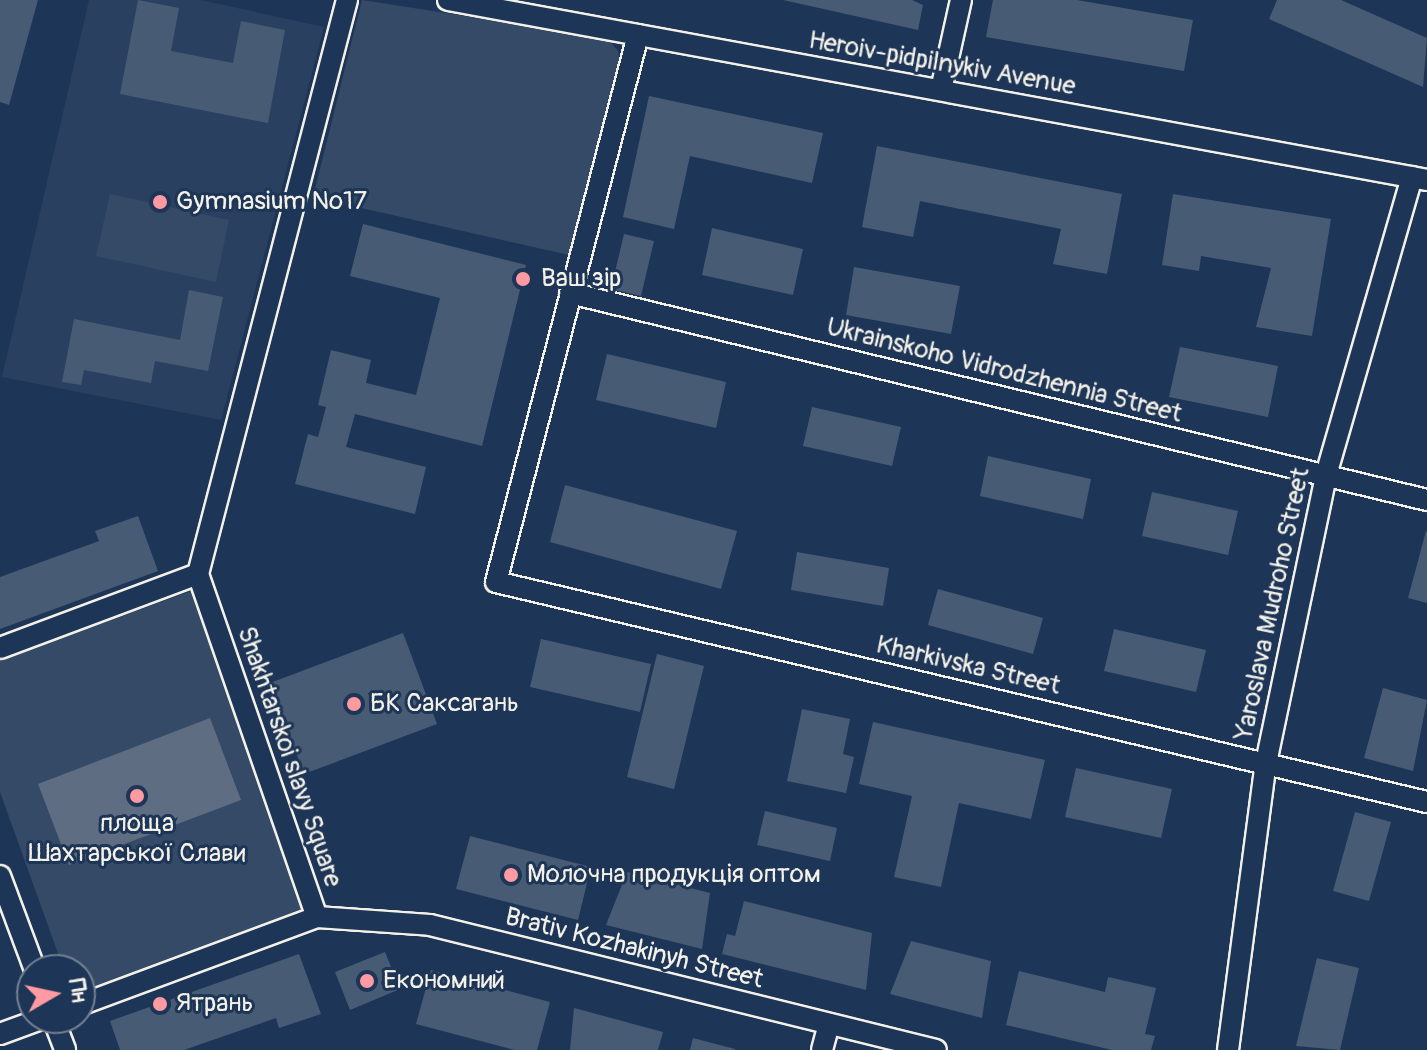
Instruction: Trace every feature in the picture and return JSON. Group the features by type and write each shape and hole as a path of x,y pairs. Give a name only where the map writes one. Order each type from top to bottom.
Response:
{"street":[{"path":"0,648 198,574 347,0"},
{"name":"Heroiv-pidpilnykiv Avenue","path":"448,0 1419,179"},
{"path":"941,90 961,0"},
{"path":"570,293 638,35"},
{"name":"Yaroslava Mudroho Street","path":"1228,1050 1266,763 1326,475 1419,179"},
{"name":"Ukrainskoho Vidrodzhennia Street","path":"570,293 1427,500"},
{"name":"Kharkivska Street","path":"570,293 496,582 1427,802"},
{"name":"Shakhtarskoi slavy Square","path":"96,999 317,917 198,574"},
{"path":"0,876 29,954"},
{"name":"Brativ Kozhakinyh Street","path":"317,917 430,925 936,1050"},
{"path":"822,1050 829,1024"}],"shaded area":[{"name":"Gymnasium №17","path":"89,0 201,0 324,27 221,420 2,377"},
{"path":"362,0 607,38 618,51 621,67 569,255 313,197"},
{"path":"110,194 229,220 216,282 96,256"},
{"path":"194,590 311,913 96,991 96,954 58,954 0,792 0,660"},
{"path":"210,718 241,800 69,865 38,784"}],"building":[{"path":"0,0 38,0 9,105 0,102"},
{"path":"138,0 179,8 171,51 233,63 241,21 285,30 268,123 120,94"},
{"path":"783,0 912,0 923,5 918,30"},
{"path":"993,0 1077,0 1193,20 1184,71 986,37"},
{"path":"1277,0 1341,0 1427,38 1423,87 1269,19"},
{"path":"649,96 823,133 812,183 690,156 674,229 623,217"},
{"path":"877,146 1122,194 1107,274 1053,264 1061,229 920,201 913,237 862,227"},
{"path":"1173,194 1331,219 1312,336 1256,327 1271,268 1201,256 1199,271 1162,265"},
{"path":"363,224 526,265 482,446 355,414 346,447 426,467 415,514 295,484 308,434 318,437 326,407 318,405 331,350 371,360 366,383 416,395 440,298 350,276"},
{"path":"712,228 803,249 793,295 702,275"},
{"path":"624,234 654,241 641,296 611,289"},
{"path":"854,267 960,286 951,334 846,315"},
{"path":"189,290 223,297 208,371 155,361 151,383 84,370 81,385 62,382 74,319 180,340"},
{"path":"1180,347 1278,366 1268,417 1169,397"},
{"path":"607,354 726,382 716,428 596,400"},
{"path":"812,407 901,427 892,466 803,446"},
{"path":"988,456 1091,479 1083,519 980,496"},
{"path":"565,485 737,531 721,589 550,542"},
{"path":"1152,492 1238,511 1228,555 1142,536"},
{"path":"138,516 158,571 0,629 0,577 99,541 95,531"},
{"path":"1427,532 1427,603 1408,598"},
{"path":"797,552 889,568 883,606 791,590"},
{"path":"938,589 1043,618 1033,654 928,625"},
{"path":"1114,629 1206,650 1196,692 1104,671"},
{"name":"БК Саксагань","path":"403,633 437,724 304,774 270,683"},
{"path":"541,639 651,664 640,712 530,687"},
{"path":"657,654 704,666 674,789 627,777"},
{"path":"1383,688 1427,700 1413,771 1364,758"},
{"path":"802,709 850,719 843,754 854,757 846,793 787,781"},
{"path":"873,722 1045,760 1031,819 959,803 941,887 894,877 912,796 859,784"},
{"path":"1076,768 1172,789 1161,838 1065,817"},
{"path":"765,811 837,828 830,861 757,845"},
{"path":"1355,812 1391,822 1369,901 1333,891"},
{"path":"470,836 591,867 578,920 456,889"},
{"path":"627,872 710,893 702,949 606,925"},
{"path":"744,901 872,933 866,990 722,954 727,934 735,936"},
{"path":"911,941 991,961 982,1018 890,994"},
{"name":"Економний","path":"385,952 400,989 350,1010 335,972"},
{"path":"299,954 321,1014 279,1028 276,1018 184,1050 120,1050 110,1021"},
{"path":"1317,958 1359,968 1340,1050 1296,1046"},
{"path":"431,970 550,1002 537,1050 515,1050 416,1024"},
{"path":"1019,971 1105,992 1108,977 1156,988 1145,1034 1155,1036 1151,1050 1112,1050 1006,1025"},
{"path":"574,1008 663,1032 658,1050 570,1050"},
{"path":"693,1038 735,1049 735,1050 690,1050"}],"place":[{"name":"Gymnasium №17","path":"160,202"},
{"name":"Ваш зір","path":"523,279"},
{"name":"БК Саксагань","path":"354,704"},
{"name":"площа Шахтарської Слави","path":"137,796"},
{"name":"Молочна продукція оптом","path":"511,875"},
{"name":"Економний","path":"367,981"},
{"name":"Ятрань","path":"160,1004"}]}
